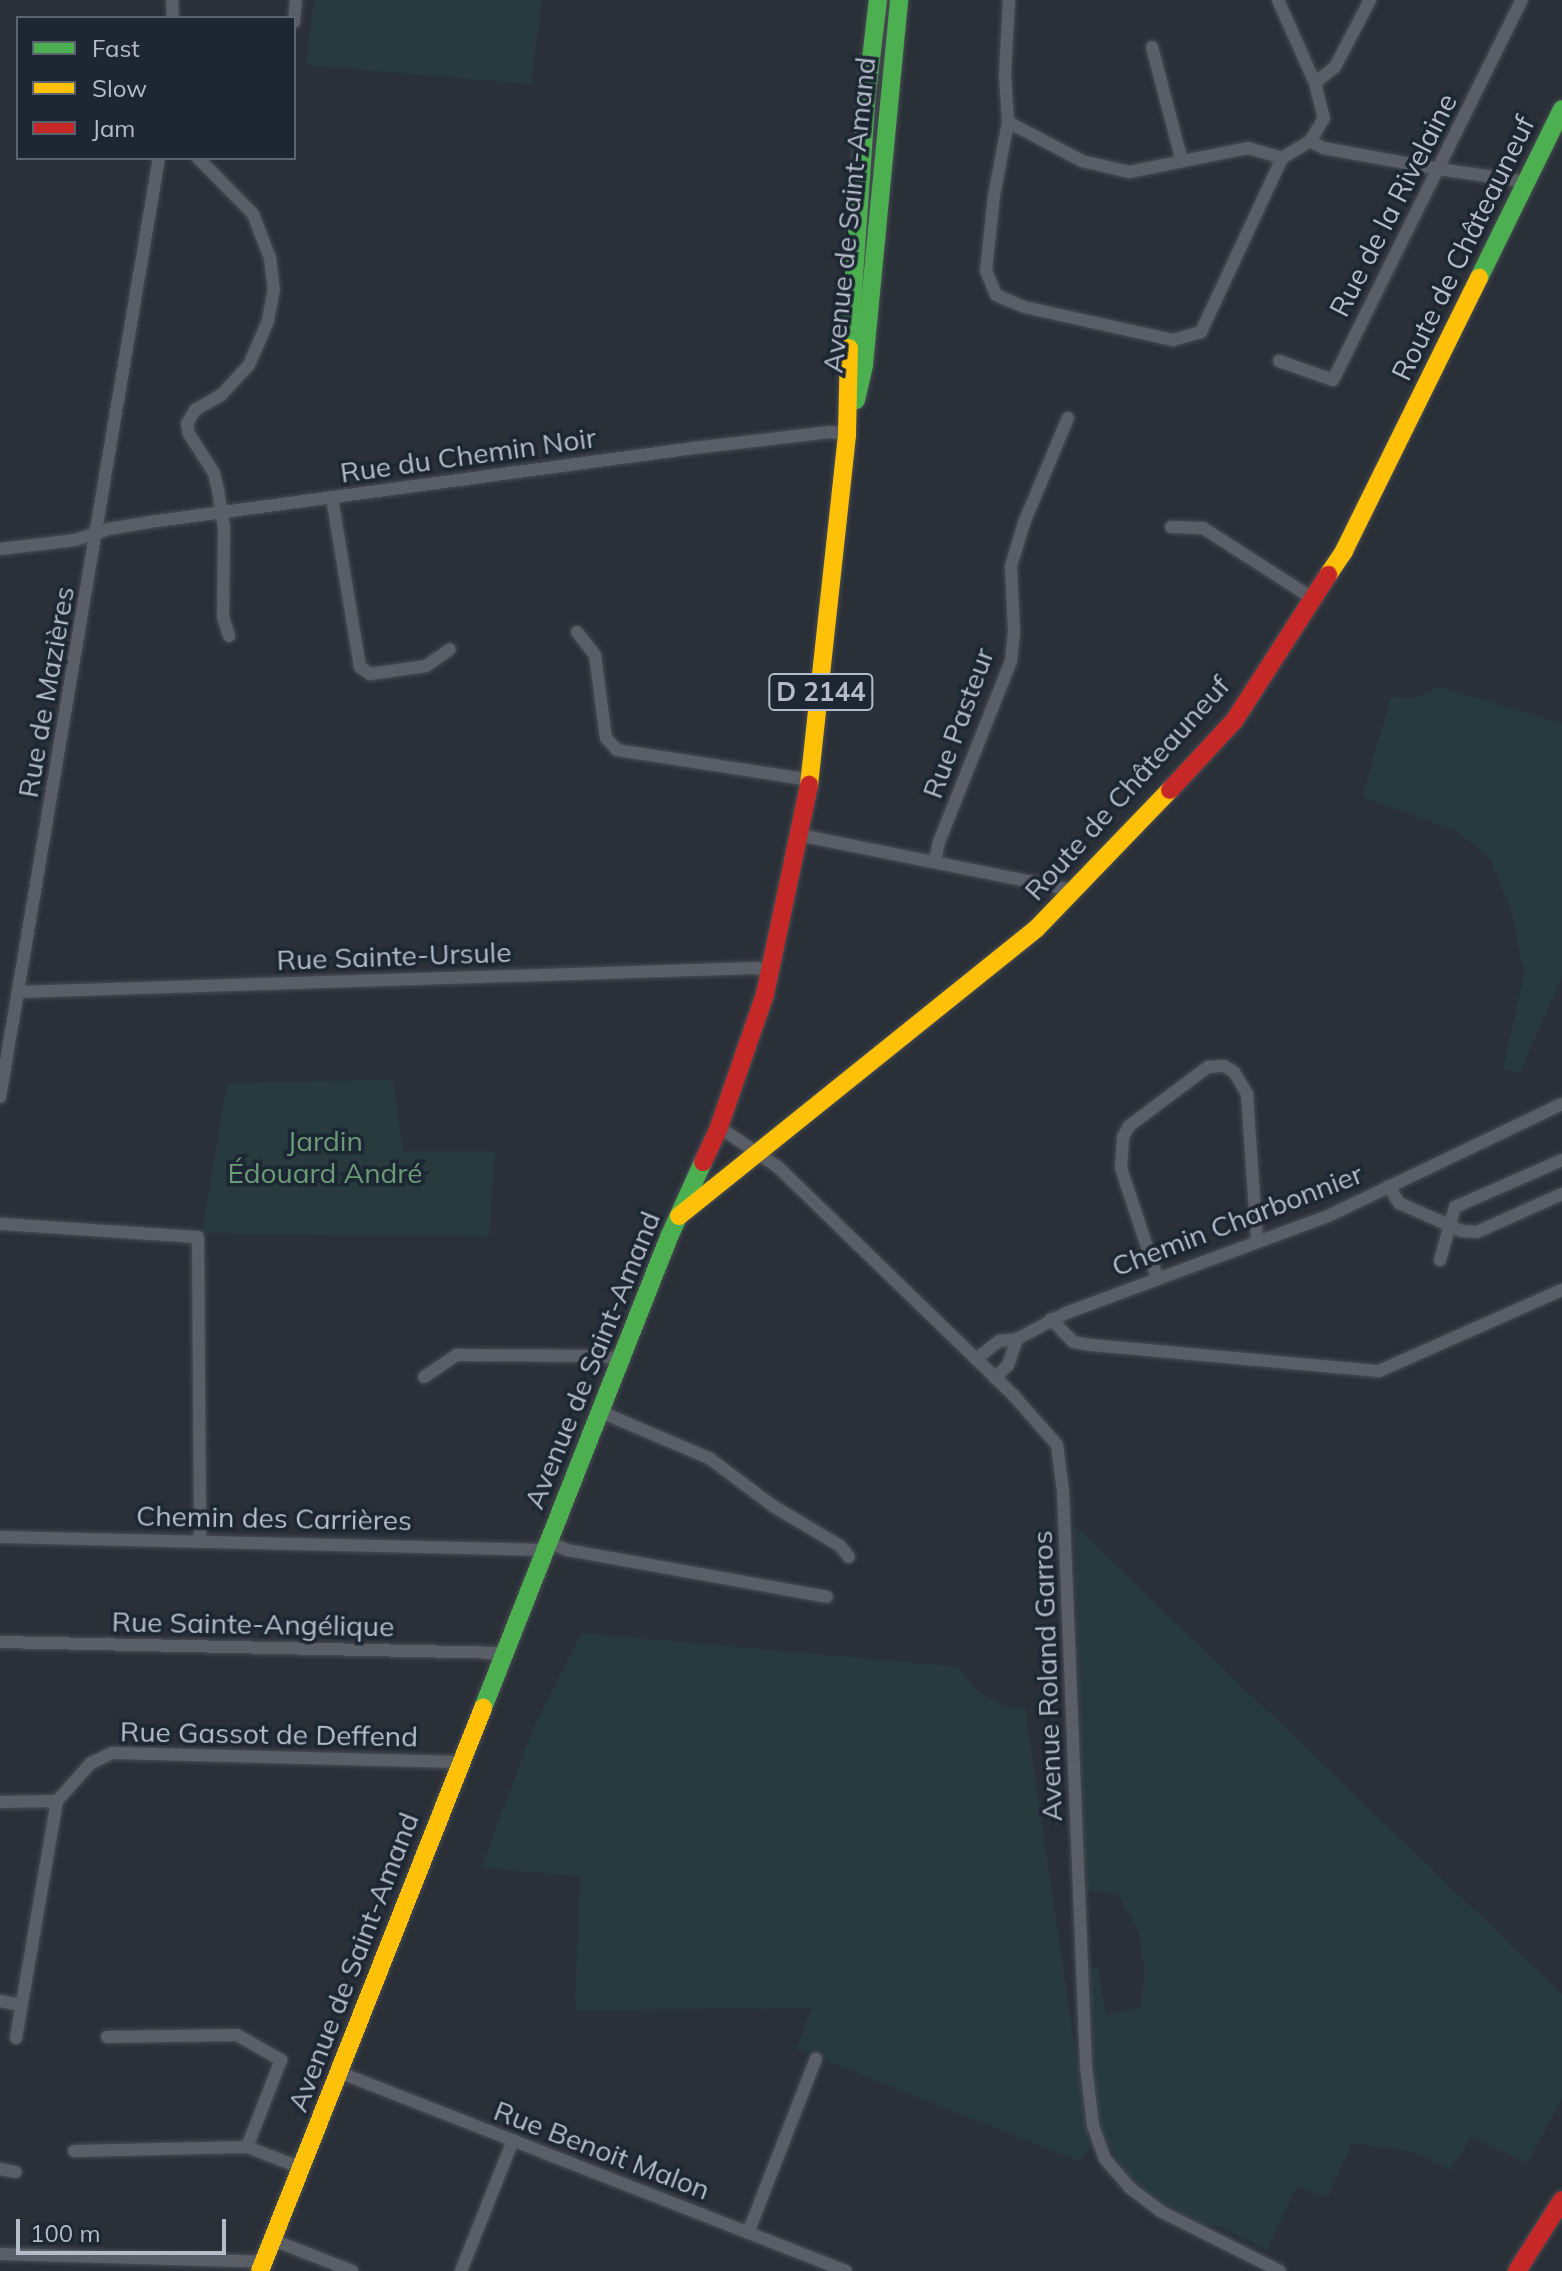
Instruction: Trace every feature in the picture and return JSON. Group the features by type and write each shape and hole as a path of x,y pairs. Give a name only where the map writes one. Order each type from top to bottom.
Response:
{"main road":[{"name":"Avenue de Saint-Amand","path":"262,2266 341,2073 460,1762 620,1361 719,1127 752,1034 770,971 810,780 847,434 849,330 867,93 878,0"},
{"name":"Avenue de Saint-Amand","path":"847,434 864,365 892,97 895,0"},
{"path":"867,93 892,97"},
{"name":"Route de Châteauneuf","path":"679,1216 1037,928 1076,891 1234,721 1315,600 1370,500 1562,109"},
{"path":"1517,2271 1562,2200"}],"street":[{"path":"1009,0 1005,75 1008,122 994,196 986,271 996,295 1024,307 1173,340 1201,332 1282,158 1310,141 1324,118 1315,83 1278,0"},
{"path":"1315,83 1335,67 1370,0"},
{"name":"Rue de la Rivelaine","path":"1279,361 1333,380 1522,0"},
{"path":"1152,47 1182,161"},
{"path":"1008,122 1082,161 1129,172 1248,148 1282,158"},
{"path":"1310,141 1323,148 1528,182"},
{"name":"Rue de Mazières","path":"0,1097 159,160"},
{"path":"200,160 253,214 270,258 274,289 268,321 249,365 235,383 195,410 187,424 189,434 214,473 221,513 223,617 229,636"},
{"name":"Rue Pasteur","path":"935,862 939,842 1011,661 1014,633 1011,566 1068,418"},
{"name":"Rue du Chemin Noir","path":"0,549 75,540 97,532 221,513 694,448 830,432 847,434"},
{"path":"332,498 360,667 370,674 426,666 450,649"},
{"path":"1171,527 1203,528 1315,600"},
{"path":"577,632 595,655 606,738 617,750 810,780"},
{"path":"799,835 1076,891"},
{"name":"Rue Sainte-Ursule","path":"18,992 756,968 770,971"},
{"path":"1157,1277 1121,1168 1123,1137 1129,1126 1208,1067 1224,1066 1234,1072 1247,1094 1257,1242"},
{"name":"Chemin Charbonnier","path":"976,1359 999,1341 1017,1339 1051,1319 1157,1277 1328,1216 1562,1104"},
{"name":"Avenue Roland Garros","path":"719,1127 761,1152 1051,1434 1061,1458 1086,2066 1093,2126 1105,2159 1130,2188 1160,2211 1280,2271"},
{"path":"1440,1260 1455,1207 1562,1160"},
{"path":"1389,1186 1399,1203 1462,1231 1477,1232 1562,1194"},
{"path":"0,1224 198,1237 200,1539"},
{"path":"1051,1319 1073,1342 1379,1371 1562,1290"},
{"path":"995,1378 1008,1365 1017,1339"},
{"path":"424,1377 457,1355 605,1356 620,1361"},
{"path":"601,1412 709,1458 773,1506 840,1546 849,1557"},
{"name":"Chemin des Carrières","path":"0,1537 548,1547 827,1597"},
{"name":"Rue Sainte-Angélique","path":"0,1642 506,1653"},
{"name":"Rue Gassot de Deffend","path":"57,1801 91,1763 112,1753 460,1762"},
{"path":"0,1802 57,1801 16,2038"},
{"path":"0,2001 21,2005"},
{"path":"107,2037 237,2035 281,2060 247,2147"},
{"path":"748,2233 816,2059"},
{"name":"Rue Benoit Malon","path":"341,2073 846,2271"},
{"path":"461,2271 513,2140"},
{"path":"74,2151 247,2147 302,2168"},
{"path":"0,2169 16,2172"},
{"path":"273,2240 352,2271"},
{"path":"0,2254 262,2266"}],"green space":[{"path":"314,0 542,0 531,84 306,65"},
{"path":"1438,687 1562,723 1562,977 1520,1072 1503,1069 1524,975 1512,912 1490,859 1457,831 1362,797 1391,697 1417,698"},
{"name":"Jardin Édouard André","path":"393,1080 403,1151 495,1151 489,1237 202,1233 227,1083"},
{"path":"1074,1525 1562,1994 1562,2099 1527,2163 1472,2137 1450,2170 1414,2152 1352,2143 1327,2198 1297,2186 1267,2250 1219,2226 1202,2225 1156,2200 1128,2175 1106,2141 1095,2103 1089,1967 1098,1968 1106,2015 1141,2007 1144,1970 1139,1932 1118,1894 1086,1891"},
{"path":"582,1633 958,1667 979,1692 1004,1706 1025,1709 1090,2150 1079,2161 797,2049 811,2008 575,2010 580,1876 481,1868 535,1724"}],"traffic: fast":[{"path":"849,348 867,93 878,0"},
{"path":"856,400 864,365 899,0"},
{"path":"1479,278 1562,109"},
{"path":"483,1708 669,1237 703,1162"}],"traffic: slow":[{"path":"1328,575 1344,551 1479,278"},
{"path":"809,785 847,434 849,348"},
{"path":"679,1216 1037,928 1170,790"},
{"path":"260,2271 483,1708"}],"traffic: jam":[{"path":"1170,790 1234,721 1328,575"},
{"path":"703,1162 719,1127 765,994 809,785"},
{"path":"1517,2271 1562,2200"}]}
